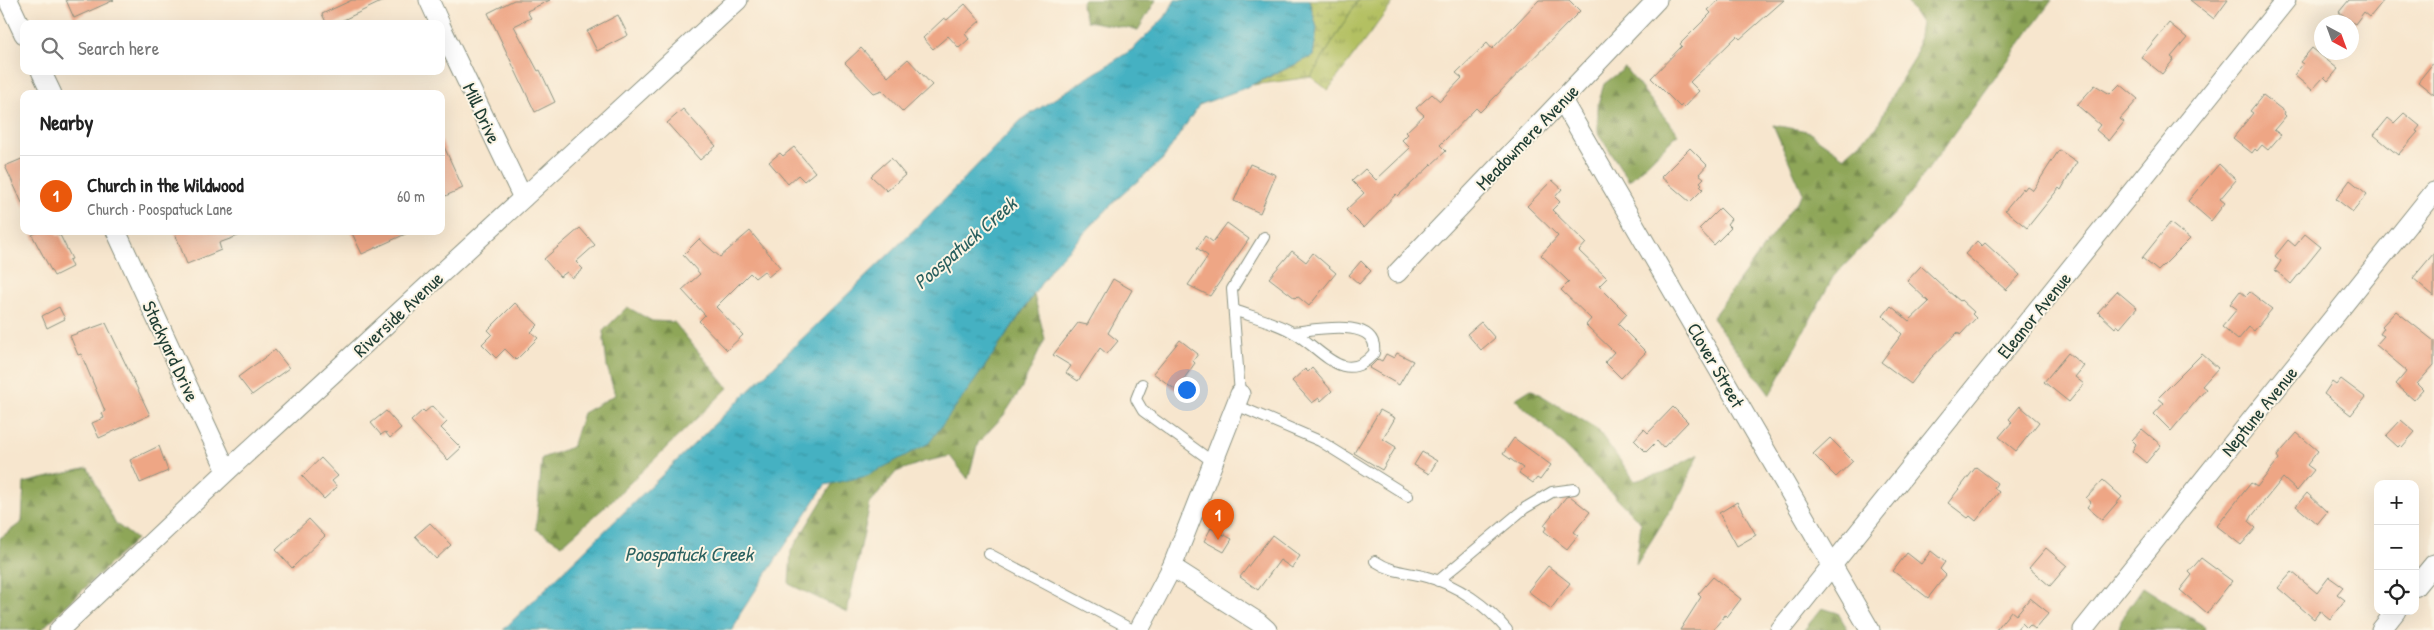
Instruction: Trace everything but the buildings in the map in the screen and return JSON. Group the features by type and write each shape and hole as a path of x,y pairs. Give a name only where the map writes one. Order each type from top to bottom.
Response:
{"street":[{"path":"8,0 20,26"},
{"name":"Mill Drive","path":"428,0 438,20"},
{"name":"Riverside Avenue","path":"59,630 227,471 738,0"},
{"name":"Meadowmere Avenue","path":"1397,273 1657,0"},
{"name":"Eleanor Avenue","path":"1780,630 2286,0"},
{"name":"Mill Drive","path":"445,36 522,198"},
{"path":"43,75 50,90"},
{"name":"Clover Street","path":"1562,100 1870,630"},
{"name":"Neptune Avenue","path":"2083,630 2434,192"},
{"name":"Stackyard Drive","path":"118,235 227,471"},
{"path":"1139,630 1172,567 1238,400"},
{"path":"2419,582 2434,564"},
{"path":"1172,567 1258,622 1267,630"},
{"path":"2381,630 2393,615"}],"lane":[{"path":"1264,237 1232,289 1238,400 1320,441 1408,496"},
{"path":"1234,310 1293,332 1318,353 1339,365 1354,367 1362,365 1374,353 1375,346 1371,337 1356,328 1293,332"},
{"path":"1142,384 1136,399 1143,411 1213,462"},
{"path":"1438,581 1525,508 1552,492 1574,489"},
{"path":"989,554 1133,630"},
{"path":"1376,561 1389,570 1427,577 1458,589 1497,618 1507,630"}],"green space":[{"path":"1083,0 1156,0 1138,30 1087,21 1081,6"},
{"path":"1309,0 1358,0 1311,77 1253,85 1313,56 1317,28"},
{"path":"1358,0 1395,0 1328,90 1311,77"},
{"path":"1906,0 2052,0 1899,209 1833,277 1770,395 1712,318 1803,193 1773,125 1807,131 1844,157 1877,127 1893,93 1916,56 1921,23"},
{"path":"1625,68 1678,134 1629,181 1598,133 1598,105 1604,84"},
{"path":"1034,295 1045,339 1021,389 1004,415 978,443 968,479 950,456 923,462 896,472 870,504 847,612 789,584 791,551 833,483 867,476 979,375"},
{"path":"627,307 652,321 674,322 728,388 607,505 562,545 536,529 542,458 572,447 583,413 615,395 607,366 603,331"},
{"path":"1531,389 1597,429 1635,481 1665,472 1699,454 1681,493 1636,565 1641,523 1553,434 1515,399"},
{"path":"88,468 115,523 136,539 41,630 0,630 0,538 22,522 24,483"},
{"path":"2143,587 2204,626 2205,630 2118,630 2123,616"},
{"path":"1822,608 1838,613 1848,630 1804,630"}],"water":[{"name":"Poospatuck Creek","path":"1175,0 1309,0 1317,28 1313,56 1245,88 1199,105 1163,159 1117,199 1053,266 979,375 929,443 867,476 825,485 740,614 733,630 503,630 928,216 1021,120 1133,49 1165,17"}],"place":[{"name":"Church in the Wildwood","path":"1218,540"}]}
